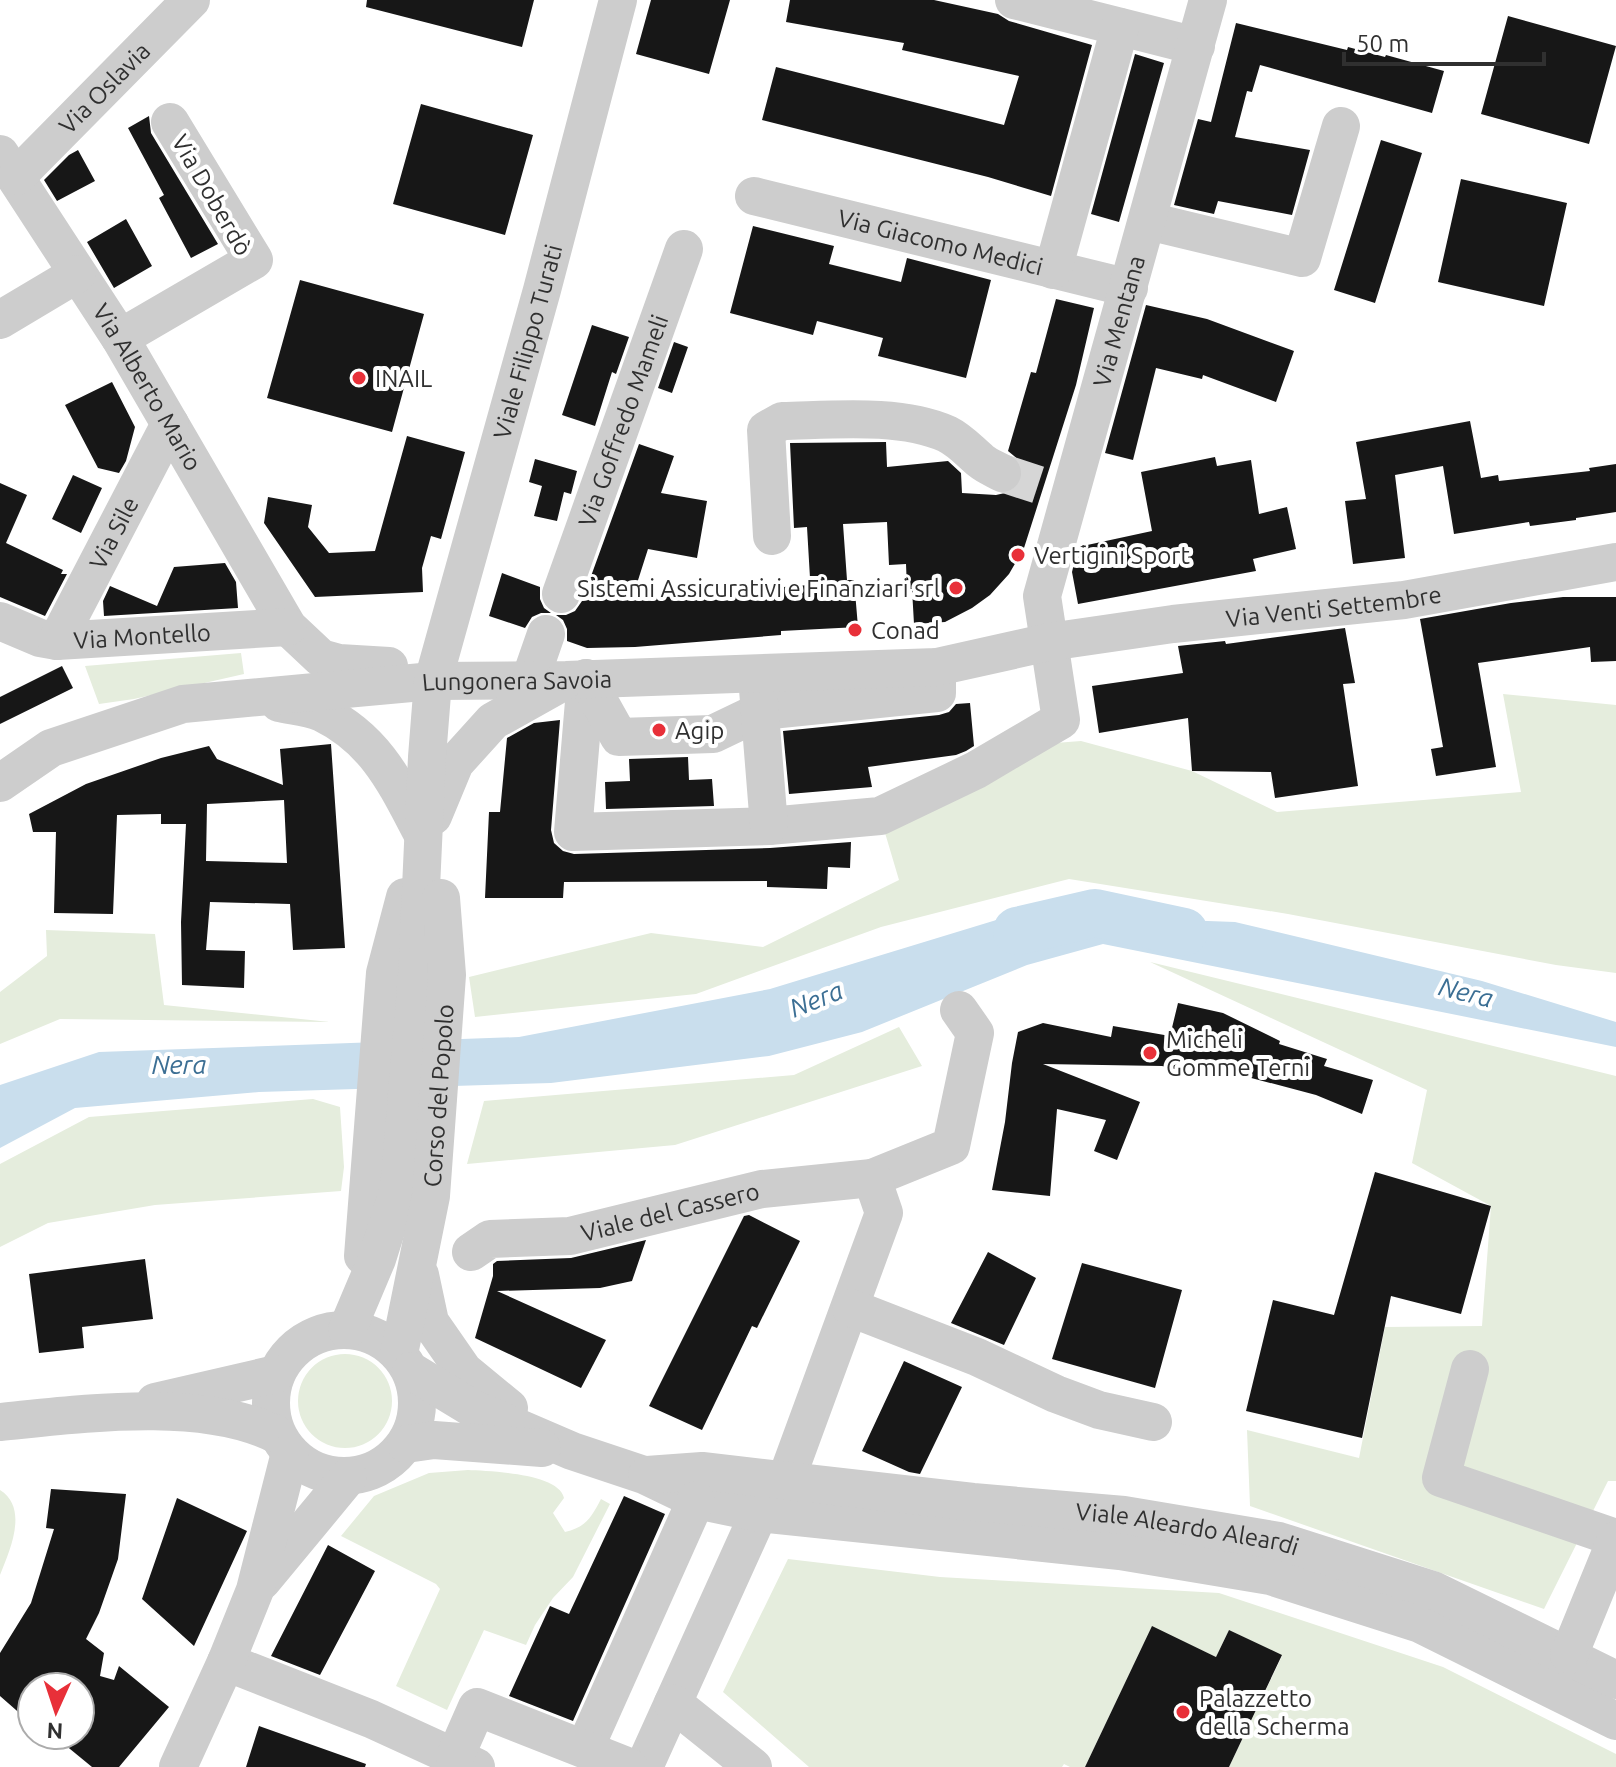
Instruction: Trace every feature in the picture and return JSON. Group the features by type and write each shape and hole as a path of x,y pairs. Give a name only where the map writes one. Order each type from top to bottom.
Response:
{"street":[{"name":"Via Oslavia","path":"8,165 191,0"},
{"name":"Viale Filippo Turati","path":"433,681 542,290 618,0"},
{"path":"1014,0 1196,46"},
{"name":"Via Mentana","path":"769,826 880,816 976,770 1061,720 1042,596 1058,491 1129,288 1208,0"},
{"path":"1053,270 1120,27"},
{"name":"Via Doberdò","path":"120,338 254,260 170,122"},
{"path":"1148,221 1302,258 1341,126"},
{"name":"Via Alberto Mario","path":"8,165 120,338 288,627 321,658 339,663 389,666 433,681"},
{"name":"Via Giacomo Medici","path":"754,196 1129,288"},
{"name":"Via Goffredo Mameli","path":"561,594 684,249"},
{"path":"0,320 77,274"},
{"path":"772,536 766,430 782,421 889,422 922,426 966,446 981,461 1002,473"},
{"name":"Via Sile","path":"57,641 170,424"},
{"name":"Via Venti Settembre","path":"1049,642 1173,624 1404,600 1616,562"},
{"name":"Via Montello","path":"0,621 40,638 57,641 288,627"},
{"name":"Via Alberto Mario","path":"253,697 288,670 292,654 288,627"},
{"path":"546,634 561,679 573,832 769,826 757,674"},
{"name":"Lungonera Savoia","path":"0,783 51,748 183,704 433,681 937,667 1049,642"},
{"path":"561,679 619,737 713,734 761,711 937,693 937,667"},
{"path":"424,837 455,763 493,721 561,679"},
{"name":"Corso del Popolo","path":"347,1330 377,1259 399,1191 416,974 433,681"},
{"path":"253,697 320,712 357,736 383,762 424,837"},
{"name":"Corso del Popolo","path":"405,1362 408,1306 418,1266 399,1191 416,974 440,891 424,837"},
{"name":"Viale del Cassero","path":"471,1252 490,1239 570,1236 762,1189 872,1178 951,1146 975,1033 959,1010"},
{"path":"644,1767 759,1513 786,1480 884,1213 872,1178"},
{"path":"399,1191 408,1306"},
{"path":"418,1266 430,1322 464,1371 557,1443"},
{"path":"851,1308 977,1357 1056,1394 1099,1410 1153,1422"},
{"path":"178,1767 255,1590 284,1444 271,1415 271,1394 276,1374 293,1350 318,1334 347,1330 366,1333 384,1341 405,1362 472,1408 644,1475 699,1485 786,1480"},
{"path":"121,1411 223,1418 266,1429 306,1466 326,1475 348,1477 370,1472 390,1461 406,1444 418,1408 417,1389 405,1362"},
{"path":"1470,1369 1441,1478 1616,1539 1569,1655"},
{"path":"0,1422 121,1411 276,1374"},
{"path":"406,1444 434,1440 557,1443"},
{"path":"255,1590 348,1477"},
{"name":"Viale Aleardo Aleardi","path":"786,1480 973,1502 1124,1515 1279,1541 1433,1590 1616,1680"},
{"path":"699,1485 759,1513"},
{"path":"585,1748 699,1485"},
{"name":"Viale Aleardo Aleardi","path":"759,1513 1120,1551 1270,1576 1420,1624 1616,1721"},
{"name":"Viale Aleardo Aleardi","path":"1468,1647 1516,1657 1569,1655"},
{"name":"Viale Aleardo Aleardi","path":"1569,1655 1616,1710"},
{"path":"226,1662 371,1719 465,1762 477,1707 629,1767"},
{"path":"673,1703 753,1767"}],"green space":[{"path":"241,653 244,674 99,704 85,666"},
{"path":"1503,694 1616,705 1616,973 1556,965 1288,914 1069,879 881,927 696,994 475,1017 469,977 651,933 763,947 899,880 880,816 1016,746 1081,741 1192,771 1277,812 1521,792"},
{"path":"46,930 155,934 164,1005 330,1022 60,1019 0,1044 0,992 47,956"},
{"path":"1150,962 1616,1076 1616,1481 1608,1481 1544,1609 1250,1506 1247,1430 1359,1458 1385,1327 1482,1326 1491,1206 1412,1163 1427,1090"},
{"path":"899,1027 922,1066 675,1145 467,1164 484,1101 794,1075"},
{"path":"313,1099 340,1107 344,1167 341,1191 155,1205 48,1223 0,1247 0,1164 89,1117"},
{"path":"345,1354 363,1358 378,1368 388,1383 392,1401 388,1419 378,1434 363,1444 345,1448 327,1444 312,1434 302,1419 298,1401 302,1383 312,1368 327,1358"},
{"path":"468,1470 522,1475 550,1483 564,1498 553,1513 565,1532 587,1521 601,1499 610,1504 573,1577 553,1598 526,1645 484,1630 447,1710 396,1686 440,1589 436,1584 341,1536 374,1496 429,1473"},
{"path":"0,1490 14,1507 15,1530 0,1575"},
{"path":"788,1559 940,1577 1219,1593 1443,1667 1616,1754 1616,1767 1229,1767 1282,1656 1229,1630 1216,1657 1152,1627 1085,1767 1064,1764 1062,1767 809,1767 723,1692"}],"water":[{"path":"1016,914 1235,922 1482,981 1616,1022 1616,1047 1103,944 1027,965 862,1032 769,1056 551,1083 259,1092 75,1108 0,1148 0,1085 99,1052 519,1037 770,989"}],"building":[{"path":"367,0 534,0 522,47 366,7"},
{"path":"651,0 730,0 709,74 636,54"},
{"path":"790,0 934,0 998,14 1009,21 1092,45 1051,196 762,120 776,67 1004,125 1019,76 902,50 904,43 786,22"},
{"path":"1508,16 1616,46 1589,144 1481,114"},
{"path":"1236,23 1347,50 1348,47 1386,55 1444,71 1432,113 1260,65 1252,92 1247,91 1235,137 1310,150 1292,215 1218,201 1214,214 1174,205 1198,119 1211,122"},
{"path":"1135,54 1164,63 1119,222 1091,214"},
{"path":"421,104 533,135 505,235 393,204"},
{"path":"149,116 151,133 218,244 191,258 159,198 164,195 128,128"},
{"path":"1381,140 1422,153 1375,303 1334,290"},
{"path":"78,150 95,181 57,201 44,180"},
{"path":"1461,179 1567,203 1544,306 1438,282"},
{"path":"126,219 152,266 114,288 87,242"},
{"path":"753,226 834,246 829,264 901,282 907,258 991,280 966,378 878,356 883,338 817,321 813,335 730,313"},
{"path":"300,280 424,314 392,432 267,398"},
{"path":"1056,299 1094,308 1076,385 1024,548 1009,574 990,595 972,608 945,622 914,624 912,589 907,589 906,564 889,565 887,522 843,524 847,580 854,580 858,627 781,631 781,635 635,647 587,648 567,641 567,629 563,620 556,615 575,611 582,601 639,444 674,456 661,493 707,501 697,558 648,549 632,599 821,584 822,580 810,578 807,527 794,528 790,443 886,442 887,467 948,461 961,473 962,493 996,495 1014,491 1022,483 1024,472 1020,461 1008,451 1031,372 1036,373"},
{"path":"1146,305 1207,319 1294,351 1276,402 1203,375 1202,379 1156,368 1133,460 1105,453"},
{"path":"592,325 629,337 616,374 612,372 595,426 562,415"},
{"path":"674,342 688,347 672,393 658,388"},
{"path":"112,382 135,427 126,461 119,473 98,468 65,405"},
{"path":"1470,421 1481,478 1498,475 1499,481 1590,471 1589,468 1616,464 1616,512 1576,520 1530,526 1529,522 1454,534 1443,466 1395,475 1405,558 1353,564 1345,501 1366,499 1356,442"},
{"path":"407,436 465,452 441,539 431,536 422,568 423,592 315,597 264,523 268,497 312,505 308,527 329,553 375,551"},
{"path":"1215,457 1217,466 1251,460 1259,514 1287,507 1296,549 1253,559 1256,571 1078,604 1072,572 1078,547 1152,531 1141,472"},
{"path":"535,459 577,471 571,494 564,492 557,521 534,516 542,486 529,482"},
{"path":"73,475 102,488 81,533 52,519"},
{"path":"0,483 27,495 6,543 63,570 61,574 67,574 45,616 0,597"},
{"path":"225,563 236,582 238,608 104,616 103,601 110,586 157,606 174,567"},
{"path":"502,573 540,587 540,599 544,608 551,613 532,617 525,628 489,616"},
{"path":"1563,597 1616,597 1616,661 1591,662 1590,647 1478,663 1496,767 1436,776 1431,749 1443,747 1420,619"},
{"path":"1345,628 1355,683 1343,684 1358,786 1275,798 1271,772 1192,771 1188,718 1099,733 1092,686 1183,673 1178,646 1225,641 1226,644"},
{"path":"62,666 73,688 0,724 0,697"},
{"path":"970,703 974,746 966,751 868,767 872,787 789,794 783,731 939,715 949,712 956,704"},
{"path":"560,720 551,830 554,843 563,851 574,854 770,848 851,842 850,868 828,867 827,889 767,887 767,881 564,882 563,898 485,898 489,812 500,812 507,738 534,723"},
{"path":"331,744 345,948 293,950 290,904 210,902 206,950 245,951 244,988 182,985 181,922 186,824 161,824 161,814 117,815 113,914 54,913 56,832 33,832 29,814 86,784 161,758 209,746 217,759 283,785 280,749","holes":["284,800 287,863 206,861 207,804"]},
{"path":"688,757 689,780 712,779 714,806 606,809 605,782 630,781 629,759"},
{"path":"1178,1003 1223,1013 1280,1041 1279,1044 1327,1059 1324,1066 1373,1080 1362,1114 1316,1095 1206,1066 1204,1076 1162,1066 1043,1064 1140,1102 1117,1160 1094,1151 1106,1120 1057,1109 1050,1196 992,1190 1018,1032 1043,1023 1111,1037 1113,1026 1170,1036"},
{"path":"1375,1172 1491,1206 1461,1314 1391,1296 1362,1438 1246,1411 1273,1300 1334,1315"},
{"path":"749,1215 800,1241 757,1328 752,1326 702,1430 649,1406 744,1216"},
{"path":"646,1240 632,1281 600,1288 497,1291 606,1340 581,1388 475,1338 493,1276 493,1264 497,1261 571,1258"},
{"path":"988,1252 1036,1278 1004,1345 951,1323"},
{"path":"145,1259 153,1319 82,1327 84,1348 39,1353 29,1274"},
{"path":"1082,1263 1182,1290 1155,1388 1052,1359"},
{"path":"904,1361 962,1387 920,1474 862,1451"},
{"path":"51,1489 126,1494 118,1559 99,1613 86,1639 104,1653 100,1676 114,1680 119,1666 169,1707 119,1767 92,1767 72,1751 96,1751 96,1671 16,1671 16,1710 0,1696 0,1653 31,1603 54,1529 46,1528"},
{"path":"624,1496 665,1514 573,1721 509,1696 550,1606 569,1614"},
{"path":"177,1498 247,1531 194,1646 142,1599"},
{"path":"328,1545 375,1571 320,1675 271,1656"},
{"name":"Palazzetto della Scherma","path":"1152,1626 1216,1657 1229,1630 1282,1655 1229,1767 1085,1767"},
{"path":"259,1726 366,1764 365,1767 246,1767"}],"waterway":[{"name":"Nera","path":"1017,931 1095,913 1184,932"}],"tunnel":[{"path":"1002,473 1045,487"}],"place":[{"name":"INAIL","path":"359,378"},
{"name":"Vertigini Sport","path":"1018,555"},
{"name":"Sistemi Assicurativi e Finanziari srl","path":"956,588"},
{"name":"Conad","path":"855,630"},
{"name":"Agip","path":"659,730"},
{"name":"Micheli Gomme Terni","path":"1150,1053"},
{"name":"Palazzetto della Scherma","path":"1183,1712"}]}
